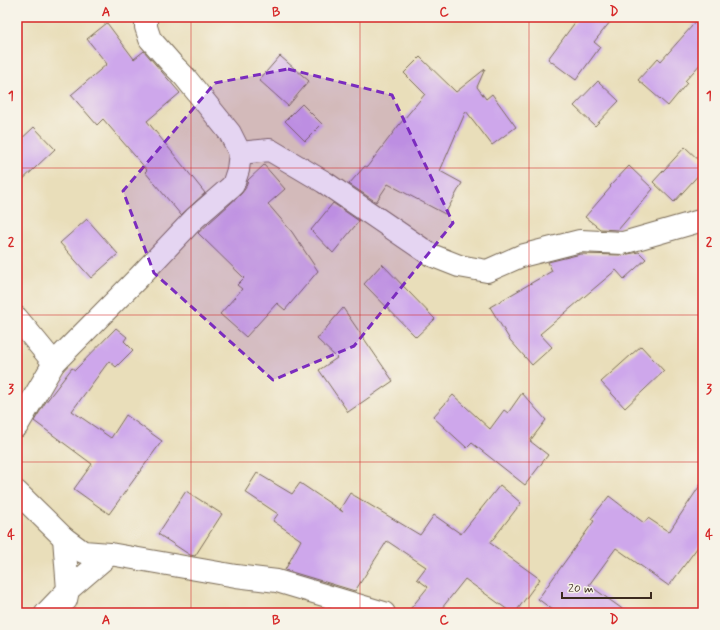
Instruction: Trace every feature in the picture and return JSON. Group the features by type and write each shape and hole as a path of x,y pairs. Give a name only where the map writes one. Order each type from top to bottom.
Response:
{"street":[{"path":"17,426 54,363 195,218 233,185 238,170 240,152 230,133 184,76 150,39 146,27 146,17"},
{"path":"240,152 270,150 324,182 431,255 459,266 486,271 521,256 580,241 623,243 703,220"},
{"path":"17,318 54,363"},
{"path":"17,492 64,538 83,552 110,554 236,576 277,581 384,613"},
{"path":"64,538 68,590 64,613"},
{"path":"46,613 68,590 110,554"}],"highlighted area":[{"path":"288,69 392,95 453,223 354,346 273,380 154,273 123,191 215,83"}],"building":[{"path":"579,17 614,17 594,42 600,47 576,80 548,59"},
{"path":"700,17 703,17 703,61 685,81 687,83 668,106 638,80 658,58 661,61"},
{"path":"107,23 134,59 144,51 180,93 147,121 205,193 181,215 145,172 147,170 103,119 97,125 71,95 107,64 87,39"},
{"path":"280,56 309,81 288,106 259,80"},
{"path":"420,57 456,92 485,69 477,87 486,99 492,94 516,127 492,145 466,111 440,171 462,183 445,214 388,184 376,202 349,184 365,166 367,167 425,94 404,73"},
{"path":"598,81 619,101 595,126 574,106"},
{"path":"302,104 322,124 305,141 285,121"},
{"path":"34,127 55,149 17,185 17,143"},
{"path":"685,147 703,164 703,170 674,202 653,182"},
{"path":"264,165 285,189 268,204 292,232 318,271 285,310 277,303 246,337 220,314 242,289 237,285 244,278 198,233 241,194 245,189 248,180"},
{"path":"629,166 653,189 618,230 600,229 585,217 611,187 610,186"},
{"path":"333,203 359,221 333,253 311,230"},
{"path":"87,219 118,254 91,278 60,243"},
{"path":"639,252 646,259 624,279 616,270 540,334 552,347 532,365 510,340 490,307 552,271 548,262 581,254 622,255"},
{"path":"382,264 435,319 416,337 364,284"},
{"path":"343,308 393,381 348,412 319,370 337,358 317,339"},
{"path":"116,328 127,337 124,341 133,350 116,367 109,361 72,411 111,438 126,415 162,441 109,514 74,489 92,464 34,421 45,403 72,368 75,370"},
{"path":"641,346 664,371 625,408 601,382"},
{"path":"522,393 546,420 530,441 548,455 525,485 472,443 467,448 433,417 453,395 490,429 504,410 508,413"},
{"path":"257,473 292,494 300,483 343,512 340,509 350,493 420,535 434,515 461,534 500,485 521,503 490,543 540,579 515,613 512,613 465,579 438,613 407,613 428,587 417,579 426,567 387,541 355,591 285,570 301,540 273,521 278,514 245,492"},
{"path":"703,481 703,540 669,586 616,548 589,585 628,613 557,613 538,599 594,521 591,519 609,496 644,523 648,518 669,532"},
{"path":"186,491 222,514 195,556 190,555 158,534"}]}
